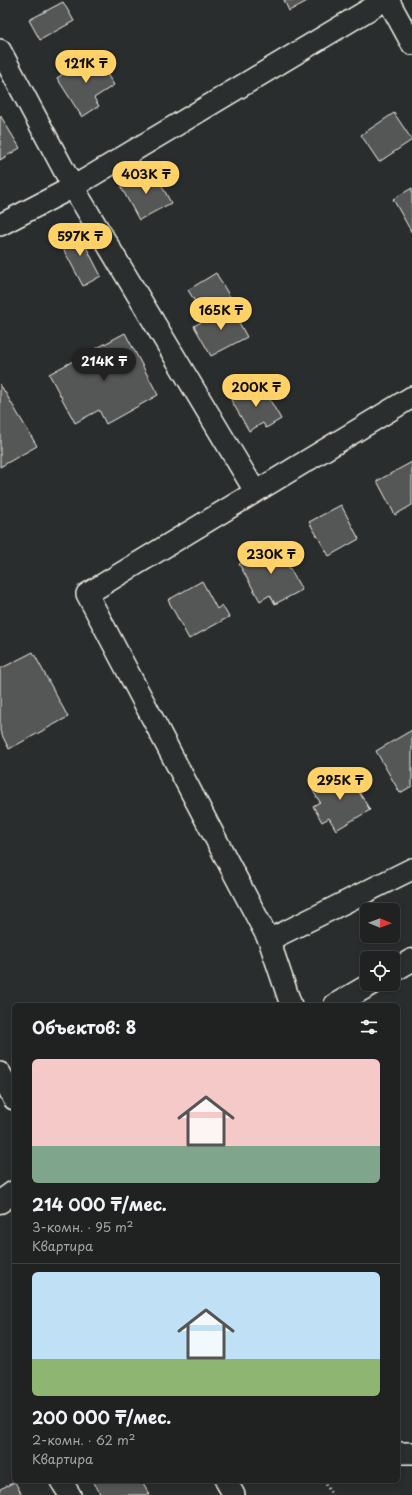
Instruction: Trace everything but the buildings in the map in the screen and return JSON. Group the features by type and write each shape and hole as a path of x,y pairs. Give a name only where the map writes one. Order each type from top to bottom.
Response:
{"main road":[{"path":"400,967 412,960"},
{"path":"338,1003 360,990"},
{"path":"0,1202 12,1193"}],"street":[{"path":"0,225 73,187 385,0"},
{"path":"388,0 412,44"},
{"path":"0,50 73,187 255,491"},
{"path":"290,1003 269,940 87,594 412,397"},
{"path":"269,940 412,869"},
{"path":"0,1073 12,1095"},
{"path":"400,1453 412,1453"},
{"path":"63,1483 70,1495"},
{"path":"227,1483 234,1495"}],"path":[{"path":"325,1483 332,1495"}]}
